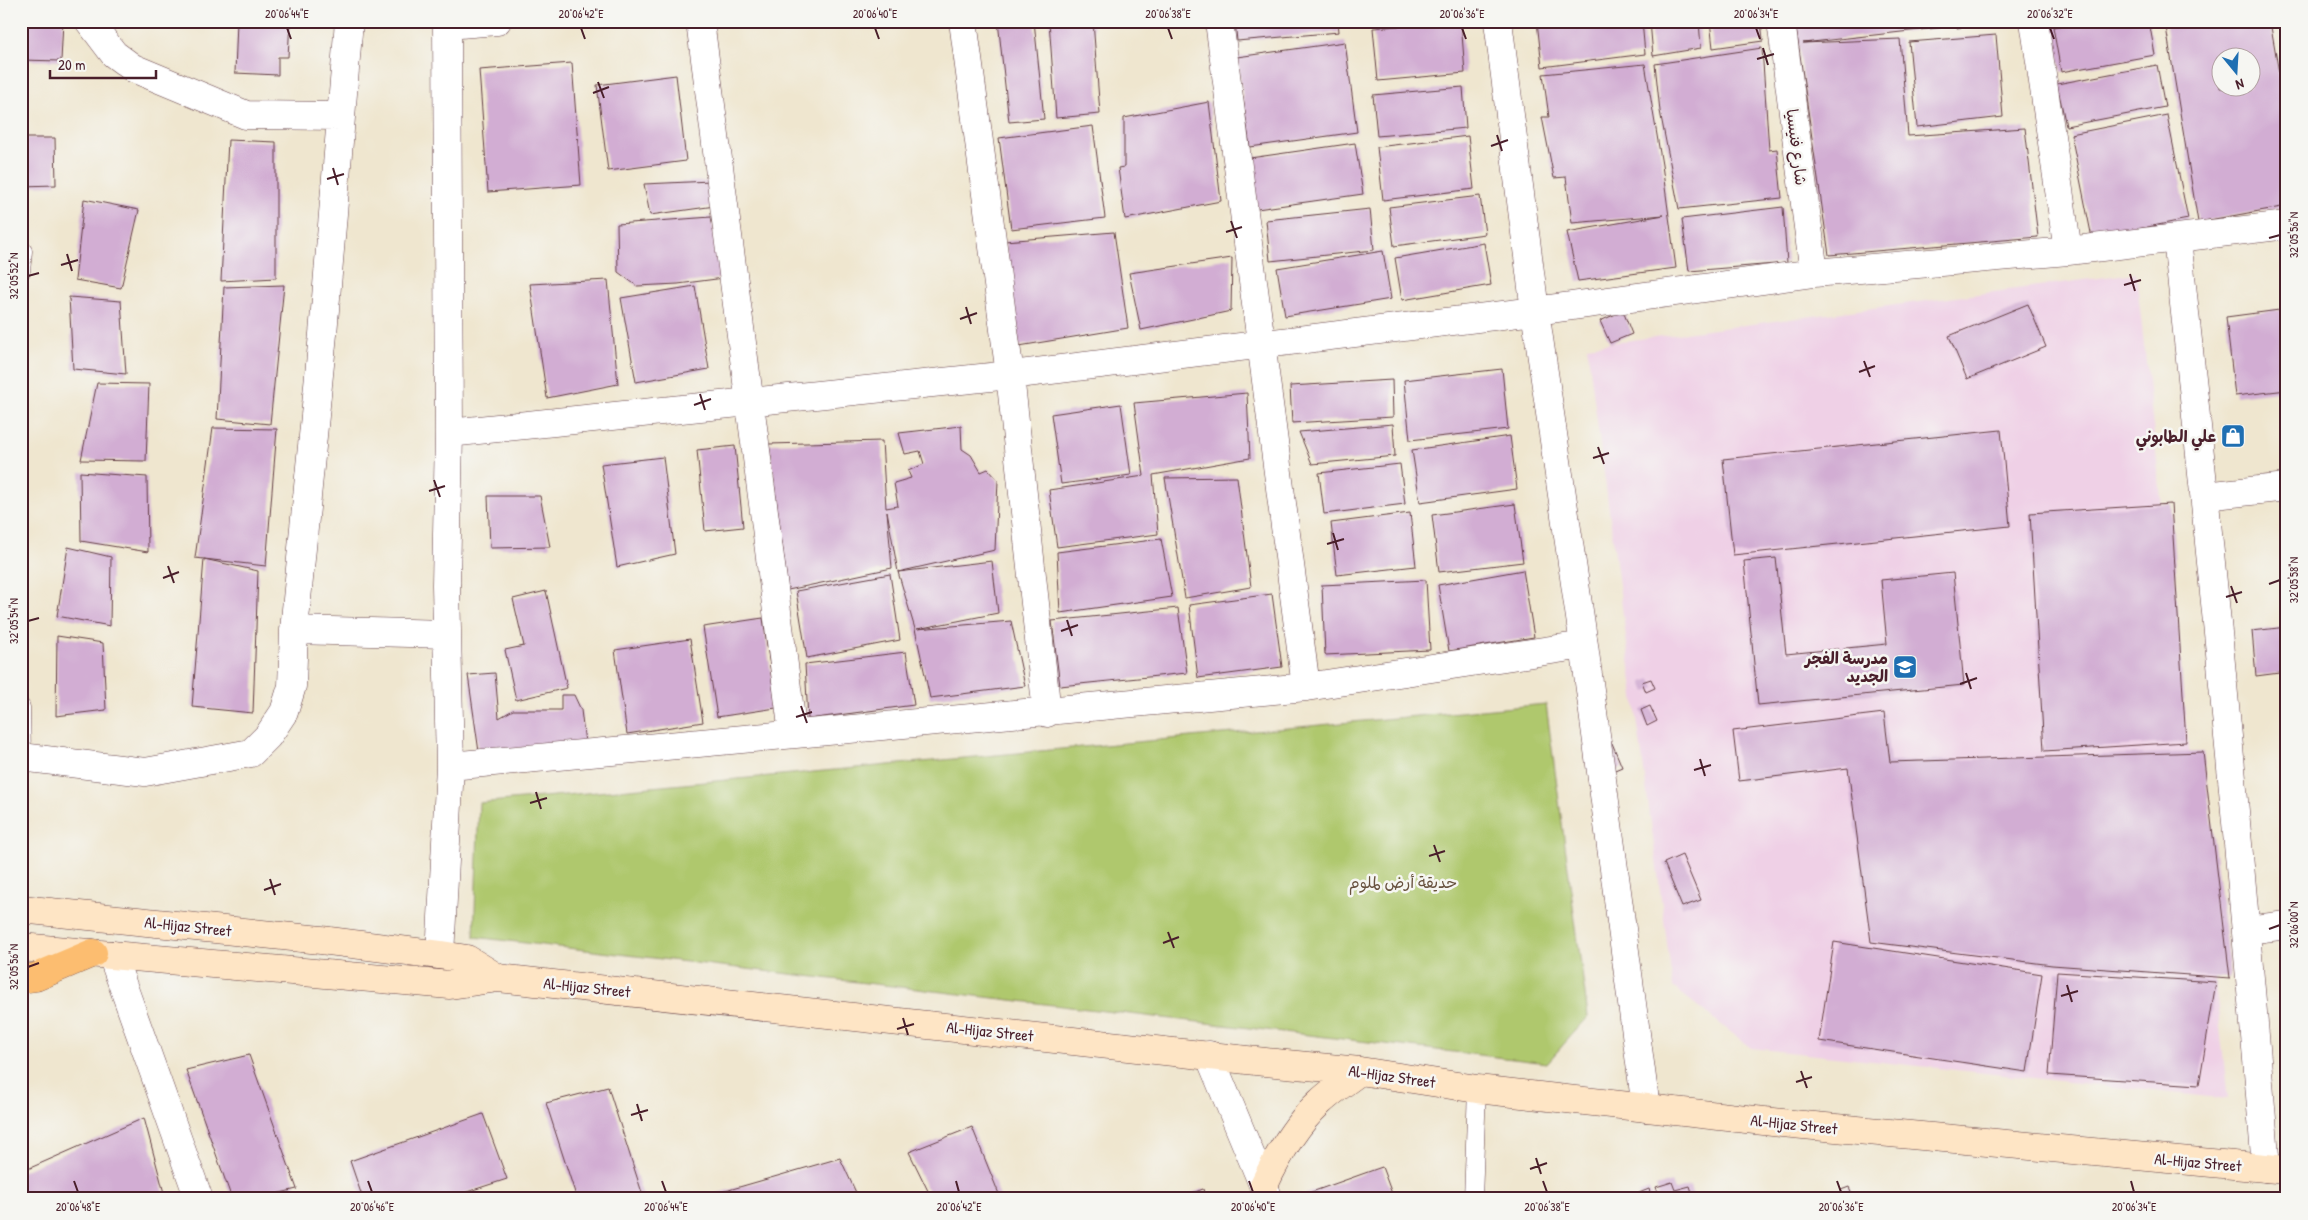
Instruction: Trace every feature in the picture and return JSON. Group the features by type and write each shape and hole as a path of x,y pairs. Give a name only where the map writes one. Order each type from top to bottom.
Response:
{"highway":[{"path":"21,979 36,977 102,954"}],"main road":[{"name":"Al-Hijaz Street","path":"21,910 322,940 440,955 467,959 498,978"},
{"name":"Al-Hijaz Street","path":"21,947 450,985 498,978 1360,1071 1477,1090 2276,1169"},
{"path":"1266,1192 1278,1155 1299,1125 1320,1102 1360,1071"}],"street":[{"path":"89,21 114,54 133,68 246,116 340,116"},
{"path":"22,757 145,772 251,753 268,736 284,712 292,686 294,630 324,334 349,21"},
{"path":"440,955 450,766 447,634 449,433 447,23 497,21"},
{"path":"700,21 793,734"},
{"path":"963,21 1010,375 1046,713"},
{"path":"1219,21 1306,687"},
{"path":"1498,21 1535,312 1584,645 1646,1108"},
{"name":"شارع فنيسيا","path":"1781,21 1814,273"},
{"path":"2034,21 2068,251"},
{"path":"449,433 1010,375 1262,343 1535,312 1814,273 2068,251 2287,225"},
{"path":"2177,239 2205,496 2246,930 2276,1169"},
{"path":"2205,496 2287,487"},
{"path":"294,630 447,634"},
{"path":"450,766 1046,713 1306,687 1584,645"},
{"path":"2246,930 2287,925"},
{"path":"102,954 199,1199"},
{"path":"1209,1055 1266,1192"}],"lane":[{"path":"21,249 23,251 21,272"},
{"path":"21,707 22,757"},
{"path":"1473,1199 1477,1090"}],"shaded area":[{"name":"مدرسة الفجر الجديد","path":"2136,273 2228,1099 1751,1048 1673,987 1587,346"}],"green space":[{"name":"حديقة أرض لملوم","path":"1546,704 1588,1017 1547,1063 474,937 479,803"}],"building":[{"path":"21,21 63,21 61,61 21,60"},
{"path":"237,21 290,21 288,57 278,57 278,75 235,73"},
{"path":"998,21 1034,21 1044,119 1009,122"},
{"path":"1049,21 1093,21 1100,114 1056,118"},
{"path":"1235,21 1338,21 1339,32 1237,41"},
{"path":"1461,21 1465,73 1378,81 1373,28"},
{"path":"1537,21 1642,21 1645,54 1542,67"},
{"path":"1650,21 1699,21 1701,48 1653,56"},
{"path":"1710,21 1761,21 1763,41 1713,48"},
{"path":"1795,21 1946,21 1946,27 1803,43 1900,39 1908,136 2025,128 2038,237 1829,255"},
{"path":"1957,21 2007,21 2007,22 1957,28"},
{"path":"2085,21 2149,21 2155,55 2061,72 2053,27"},
{"path":"2165,21 2270,21 2287,119 2287,206 2198,222"},
{"path":"1996,35 2003,117 1917,127 1909,42"},
{"path":"1345,42 1357,132 1250,147 1237,57"},
{"path":"1762,48 1769,150 1777,149 1782,198 1679,209 1660,111 1655,64"},
{"path":"572,63 581,185 488,192 479,70"},
{"path":"1645,64 1662,165 1676,268 1578,281 1567,232 1664,215 1572,223 1566,177 1554,178 1542,117 1549,117 1543,74"},
{"path":"2157,65 2165,107 2066,126 2057,84"},
{"path":"676,75 686,161 608,171 597,85"},
{"path":"1463,87 1466,128 1377,136 1373,95"},
{"path":"1209,102 1221,201 1125,219 1118,168 1124,167 1124,118"},
{"path":"2167,115 2188,219 2092,238 2071,134"},
{"path":"1093,126 1105,218 1011,229 999,138"},
{"path":"1468,136 1474,189 1383,200 1377,147"},
{"path":"21,138 55,138 56,185 21,186"},
{"path":"228,140 276,142 276,278 221,281"},
{"path":"1355,143 1363,194 1257,209 1250,158"},
{"path":"711,181 715,206 650,215 644,184"},
{"path":"1480,196 1485,234 1394,246 1389,207"},
{"path":"84,199 139,210 121,288 75,280"},
{"path":"1783,207 1787,263 1689,271 1682,219"},
{"path":"1370,209 1374,250 1270,261 1266,220"},
{"path":"711,217 724,278 678,284 637,286 618,272 617,224"},
{"path":"1114,232 1128,328 1019,346 1005,241"},
{"path":"1484,243 1491,285 1402,300 1395,258"},
{"path":"1383,251 1391,299 1285,316 1277,268"},
{"path":"1232,258 1231,311 1141,330 1129,273"},
{"path":"608,280 618,384 547,398 530,284"},
{"path":"284,285 270,424 217,419 224,287"},
{"path":"695,286 709,369 636,382 621,298"},
{"path":"69,297 121,301 126,374 73,369"},
{"path":"2028,304 2046,347 1967,379 1949,336"},
{"path":"2287,309 2287,390 2235,396 2226,317"},
{"path":"1623,311 1632,334 1610,343 1600,321"},
{"path":"1502,369 1508,429 1410,440 1404,380"},
{"path":"1392,380 1393,417 1292,423 1290,386"},
{"path":"97,383 149,384 146,461 81,460"},
{"path":"1247,393 1250,458 1153,475 1158,534 1057,547 1049,490 1144,476 1134,403"},
{"path":"1121,404 1131,475 1061,484 1051,414"},
{"path":"1393,424 1395,456 1312,464 1299,432"},
{"path":"961,426 962,449 971,455 981,472 988,469 998,480 995,550 898,572 887,511 892,568 788,590 769,444 882,441 886,508 898,506 894,483 911,478 908,471 924,464 920,451 905,454 899,433"},
{"path":"213,428 277,429 266,566 195,558"},
{"path":"2001,430 2010,526 1733,555 1723,459"},
{"path":"1510,436 1517,489 1420,502 1412,450"},
{"path":"735,446 743,527 705,531 697,450"},
{"path":"663,457 675,554 617,567 601,464"},
{"path":"1400,464 1405,504 1324,514 1319,473"},
{"path":"80,472 147,477 148,552 81,541"},
{"path":"1237,477 1251,587 1185,598 1165,478"},
{"path":"488,496 540,496 550,547 490,548"},
{"path":"1515,504 1523,562 1439,572 1432,515"},
{"path":"2171,504 2186,742 2044,751 2030,513"},
{"path":"1410,513 1416,566 1337,575 1331,523"},
{"path":"1161,539 1172,597 1060,613 1057,552"},
{"path":"68,547 111,557 110,626 57,616"},
{"path":"1776,558 1786,654 1887,644 1881,580 1953,573 1964,685 1758,705 1744,561"},
{"path":"204,559 258,571 253,713 192,707"},
{"path":"992,561 998,613 917,629 1011,621 1025,686 930,698 915,629 898,572"},
{"path":"1523,570 1534,637 1449,651 1438,585"},
{"path":"890,574 900,640 807,658 796,591"},
{"path":"1426,580 1430,650 1325,655 1322,585"},
{"path":"546,591 567,688 516,700 505,650 524,646 513,599"},
{"path":"1272,594 1282,667 1198,678 1189,605"},
{"path":"1178,608 1187,673 1060,686 1052,621"},
{"path":"763,618 776,708 717,717 703,627"},
{"path":"2287,627 2287,672 2256,676 2252,631"},
{"path":"57,636 103,643 106,710 56,716"},
{"path":"690,639 703,722 627,734 615,650"},
{"path":"906,652 914,705 808,719 805,664"},
{"path":"495,673 499,718 513,710 561,710 561,695 574,695 581,710 585,743 479,752 468,675"},
{"path":"1651,679 1655,688 1646,692 1642,682"},
{"path":"1650,706 1657,721 1647,726 1641,710"},
{"path":"1884,713 1890,762 2203,752 2230,978 2052,965 1871,942 1848,768 1739,781 1733,731"},
{"path":"1612,743 1622,767 1610,772 1600,747"},
{"path":"1682,855 1701,900 1682,907 1664,863"},
{"path":"1834,942 2042,974 2027,1072 1819,1041"},
{"path":"2057,972 2216,982 2199,1085 2049,1075"},
{"path":"249,1055 297,1189 254,1199 232,1199 186,1070"},
{"path":"608,1087 644,1199 577,1199 546,1103"},
{"path":"483,1114 507,1179 445,1199 363,1199 350,1161"},
{"path":"144,1118 164,1193 150,1199 21,1199 21,1172"},
{"path":"972,1127 1001,1199 932,1199 909,1152"},
{"path":"840,1158 859,1199 709,1199 708,1196"},
{"path":"1382,1167 1394,1199 1307,1199 1306,1194"},
{"path":"1672,1182 1675,1190 1690,1186 1694,1199 1641,1199 1639,1193 1649,1189 1652,1197 1659,1195 1656,1187"},
{"path":"1849,1187 1854,1198 1845,1199 1841,1190"},
{"path":"1203,1189 1206,1199 1177,1199"},
{"path":"1821,1193 1824,1199 1815,1199 1814,1196"}],"place":[{"name":"علي الطابوني","path":"2233,436"},
{"name":"مدرسة الفجر الجديد","path":"1905,667"}]}
